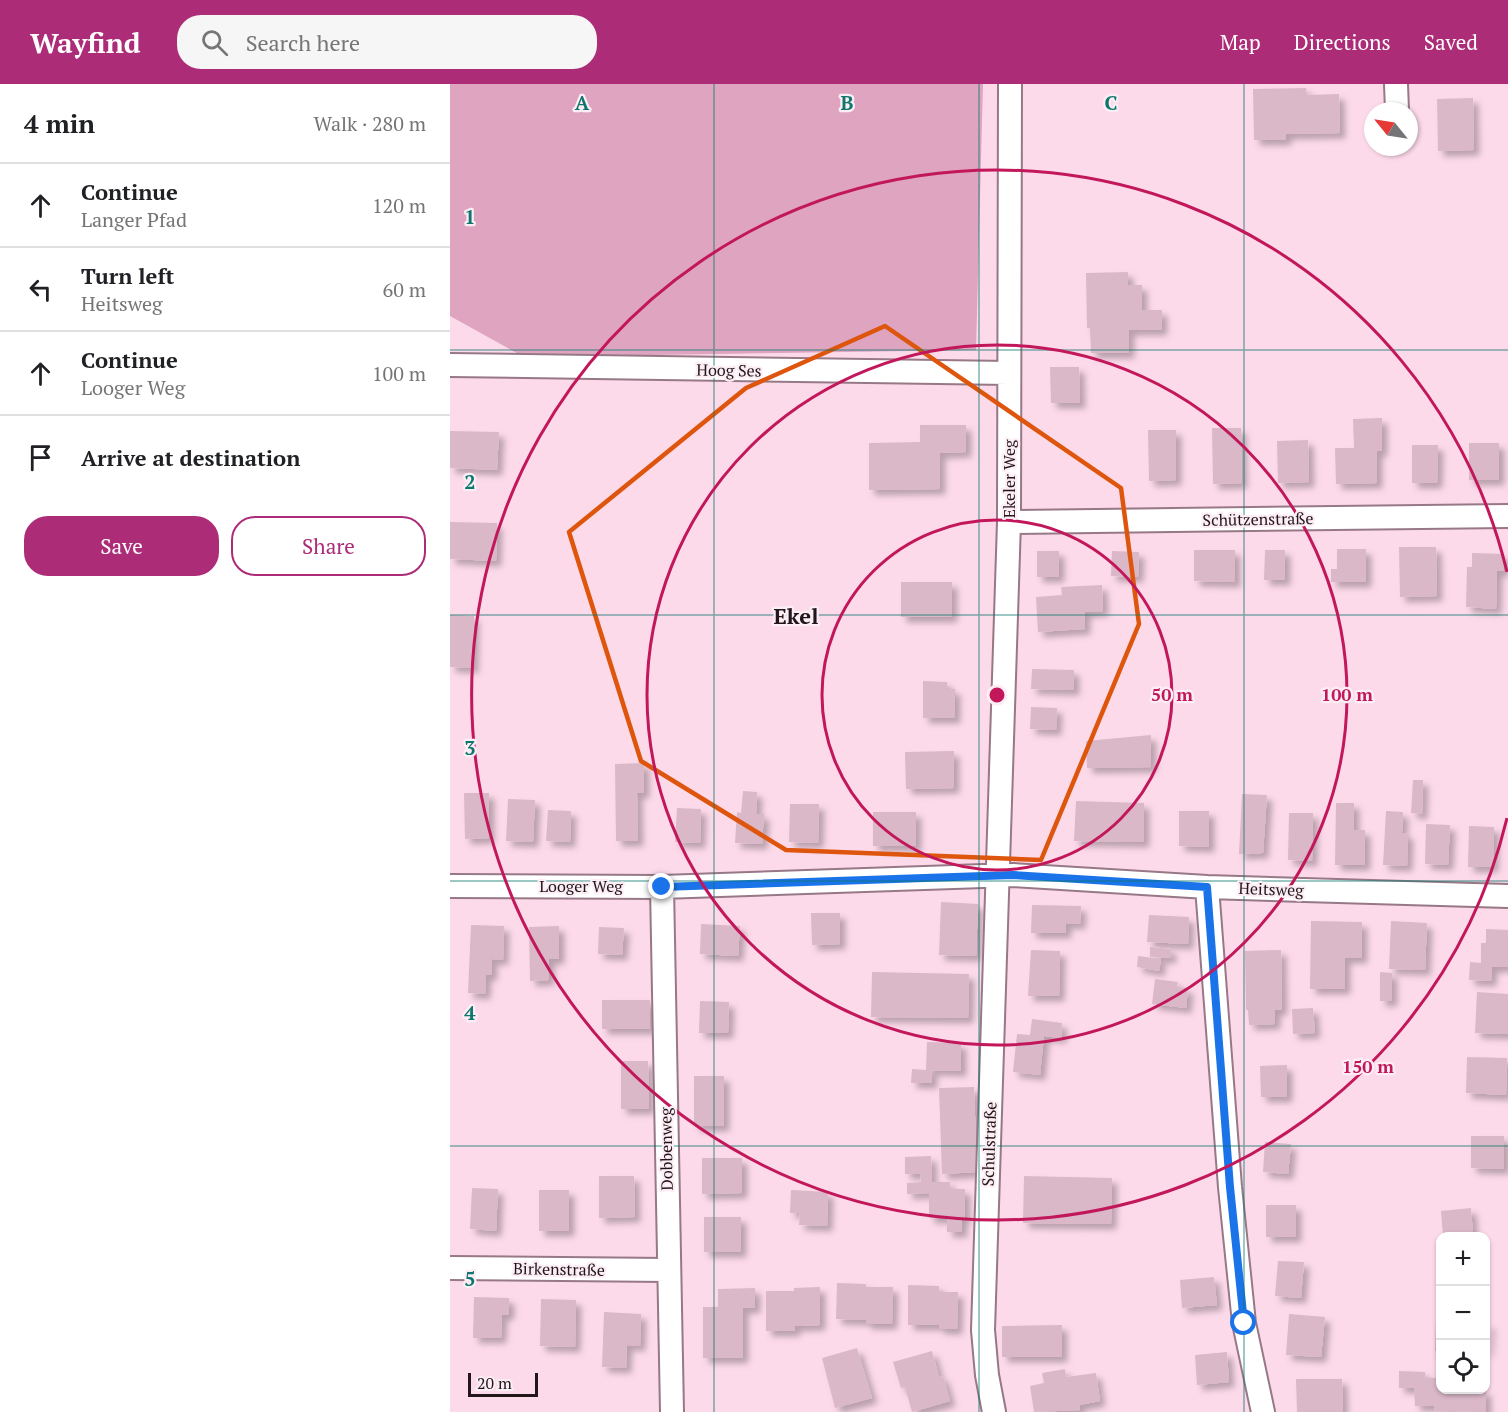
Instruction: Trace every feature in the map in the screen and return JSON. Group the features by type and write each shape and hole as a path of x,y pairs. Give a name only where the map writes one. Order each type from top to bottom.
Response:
{"street":[{"name":"Ekeler Weg","path":"999,875 1009,522 1010,84"},
{"path":"1396,84 1397,102"},
{"name":"Hoog Ses","path":"450,365 1008,373"},
{"name":"Schützenstraße","path":"1009,522 1508,516"},
{"name":"Looger Weg","path":"450,886 662,887 999,875"},
{"name":"Heitsweg","path":"999,875 1207,887 1508,896"},
{"name":"Schulstraße","path":"994,1412 987,1375 983,1330 999,875"},
{"name":"Dobbenweg","path":"662,887 672,1412"},
{"path":"1207,887 1230,1187 1244,1323 1263,1412"},
{"name":"Birkenstraße","path":"450,1268 668,1270"}],"highlighted area":[{"path":"885,326 1121,488 1139,624 1041,860 786,850 641,761 569,532 746,388"}],"shaded area":[{"path":"450,84 983,84 976,350 524,357 450,316"}],"building":[{"path":"1306,88 1307,95 1339,94 1340,133 1286,134 1286,140 1254,140 1253,89"},
{"path":"1473,98 1474,150 1438,151 1437,99"},
{"path":"1128,272 1128,285 1142,285 1142,310 1162,310 1162,330 1129,330 1129,353 1091,353 1090,328 1087,328 1086,273"},
{"path":"1050,367 1079,367 1080,403 1051,403"},
{"path":"1382,418 1382,451 1377,451 1377,483 1336,484 1335,448 1354,448 1353,419"},
{"path":"920,425 966,425 966,452 940,453 940,489 869,490 869,443 920,442"},
{"path":"1212,428 1241,428 1242,483 1213,484"},
{"path":"1148,430 1176,430 1176,480 1149,481"},
{"path":"450,431 499,432 497,470 450,468"},
{"path":"1308,440 1309,482 1278,483 1277,441"},
{"path":"1469,443 1499,443 1499,480 1469,480"},
{"path":"1412,445 1438,445 1437,483 1412,483"},
{"path":"450,522 497,523 496,561 450,559"},
{"path":"1399,547 1436,547 1437,596 1400,597"},
{"path":"1337,549 1366,549 1366,582 1331,582 1331,569 1337,569"},
{"path":"1194,550 1235,550 1235,582 1194,581"},
{"path":"1265,550 1285,550 1285,580 1264,580"},
{"path":"1037,551 1059,551 1059,577 1037,577"},
{"path":"1112,551 1139,552 1138,577 1111,576"},
{"path":"1472,553 1504,554 1504,571 1497,571 1496,609 1466,607 1467,567 1472,567"},
{"path":"901,582 952,582 952,617 901,617"},
{"path":"1102,585 1103,611 1085,612 1085,629 1038,632 1036,597 1062,595 1061,587"},
{"path":"450,615 474,616 473,668 450,667"},
{"path":"1032,669 1074,670 1074,690 1031,689"},
{"path":"923,681 947,682 947,689 955,689 955,718 923,718"},
{"path":"1031,707 1057,708 1056,730 1030,729"},
{"path":"1151,735 1151,767 1087,768 1086,741"},
{"path":"954,751 954,788 906,789 905,752"},
{"path":"644,763 644,793 637,793 638,841 616,841 615,764"},
{"path":"1413,780 1423,780 1422,814 1411,813"},
{"path":"743,791 757,792 756,814 764,814 762,844 735,843 737,812 741,813"},
{"path":"464,793 489,793 489,838 465,839"},
{"path":"1242,794 1267,795 1263,853 1239,854"},
{"path":"508,799 535,800 533,842 506,841"},
{"path":"1076,801 1144,803 1144,842 1074,841"},
{"path":"1336,803 1354,803 1354,830 1365,830 1365,865 1335,865"},
{"path":"790,804 819,804 818,843 789,842"},
{"path":"677,808 701,809 700,843 675,842"},
{"path":"548,810 571,811 570,842 546,841"},
{"path":"1179,811 1209,811 1209,847 1179,846"},
{"path":"1386,811 1403,812 1402,833 1408,834 1407,866 1383,865"},
{"path":"873,812 916,812 916,846 873,846"},
{"path":"1289,813 1313,813 1312,861 1288,860"},
{"path":"1426,824 1450,825 1448,865 1425,864"},
{"path":"1469,826 1494,827 1493,867 1468,867"},
{"path":"941,902 978,904 976,956 939,955"},
{"path":"1032,905 1081,906 1080,924 1066,923 1066,933 1031,933"},
{"path":"811,913 840,913 840,944 812,945"},
{"path":"1149,915 1189,917 1188,944 1147,942"},
{"path":"1311,921 1362,922 1362,958 1345,958 1345,989 1310,989"},
{"path":"1391,921 1427,923 1425,970 1389,969"},
{"path":"701,924 740,926 738,956 700,954"},
{"path":"471,925 504,926 503,960 492,959 492,975 486,975 485,994 468,993"},
{"path":"559,926 559,959 549,959 549,980 530,981 529,927"},
{"path":"599,927 624,928 622,955 598,954"},
{"path":"1486,929 1508,930 1508,967 1492,967 1491,981 1469,980 1470,962 1481,963 1481,943 1486,943"},
{"path":"1150,947 1171,949 1171,958 1150,957"},
{"path":"1031,950 1060,951 1059,996 1028,996"},
{"path":"1281,950 1282,1010 1275,1010 1275,1024 1249,1025 1248,1010 1246,1010 1245,951"},
{"path":"1138,956 1161,959 1159,971 1137,967"},
{"path":"872,972 969,974 968,1018 871,1017"},
{"path":"1380,972 1392,973 1392,1001 1380,1001"},
{"path":"1155,979 1178,982 1177,987 1188,988 1186,1008 1152,1004"},
{"path":"1477,992 1508,994 1508,1034 1475,1033"},
{"path":"602,1000 650,1000 650,1029 602,1029"},
{"path":"700,1001 729,1002 728,1033 699,1033"},
{"path":"1313,1008 1315,1033 1293,1034 1292,1009"},
{"path":"1032,1019 1062,1023 1061,1038 1044,1036 1040,1075 1013,1072 1017,1034 1030,1035"},
{"path":"927,1042 961,1043 961,1071 932,1070 932,1083 911,1083 912,1069 926,1070"},
{"path":"1467,1057 1507,1058 1506,1095 1466,1093"},
{"path":"621,1061 648,1061 649,1109 621,1109"},
{"path":"1287,1065 1287,1097 1261,1097 1260,1066"},
{"path":"694,1076 724,1076 724,1126 694,1126"},
{"path":"974,1087 977,1172 942,1174 939,1088"},
{"path":"1471,1136 1504,1136 1504,1169 1471,1168"},
{"path":"1265,1142 1291,1144 1288,1174 1263,1172"},
{"path":"931,1156 932,1182 950,1182 950,1189 965,1189 965,1218 962,1219 962,1232 947,1232 947,1218 929,1218 929,1193 907,1194 907,1183 921,1182 920,1174 905,1174 905,1157"},
{"path":"702,1158 742,1158 742,1193 702,1194"},
{"path":"599,1176 634,1176 635,1217 599,1218"},
{"path":"1024,1176 1112,1178 1111,1224 1023,1223"},
{"path":"472,1188 498,1189 496,1231 470,1229"},
{"path":"539,1190 569,1190 569,1231 539,1231"},
{"path":"791,1190 828,1192 827,1226 799,1225 800,1213 790,1213"},
{"path":"1266,1205 1296,1205 1296,1237 1266,1237"},
{"path":"1471,1208 1473,1232 1443,1232 1441,1211"},
{"path":"704,1217 741,1217 741,1252 704,1252"},
{"path":"1278,1261 1304,1262 1301,1298 1275,1296"},
{"path":"1214,1277 1217,1305 1182,1308 1180,1280"},
{"path":"837,1283 866,1284 866,1287 893,1287 892,1324 866,1324 866,1320 836,1319"},
{"path":"908,1285 939,1286 939,1292 958,1292 957,1329 939,1329 939,1325 908,1325"},
{"path":"820,1287 820,1325 794,1326 795,1331 766,1331 766,1291 794,1291 794,1288"},
{"path":"755,1288 755,1308 743,1308 743,1358 703,1358 703,1307 718,1307 718,1289"},
{"path":"474,1297 509,1298 509,1314 502,1315 501,1338 473,1338"},
{"path":"541,1299 576,1300 575,1347 540,1346"},
{"path":"604,1312 641,1314 640,1346 627,1345 626,1368 602,1367"},
{"path":"1289,1314 1325,1317 1321,1357 1286,1355"},
{"path":"1062,1325 1062,1357 1002,1357 1002,1326"},
{"path":"857,1348 872,1398 835,1408 822,1358"},
{"path":"932,1351 939,1377 943,1376 950,1401 912,1412 905,1387 901,1388 893,1362"},
{"path":"1227,1352 1229,1382 1197,1385 1195,1355"},
{"path":"1065,1369 1066,1377 1096,1373 1100,1401 1079,1405 1080,1410 1034,1412 1030,1386 1044,1383 1042,1373"},
{"path":"1399,1371 1425,1372 1425,1378 1436,1378 1436,1394 1486,1394 1486,1412 1434,1411 1435,1406 1415,1406 1414,1388 1399,1388"},
{"path":"1296,1379 1342,1379 1343,1412 1297,1412"}],"district":[{"name":"Ekel","path":"796,615"}],"route":[{"path":"662,887 1013,875 1207,887 1230,1187 1244,1323"}]}
